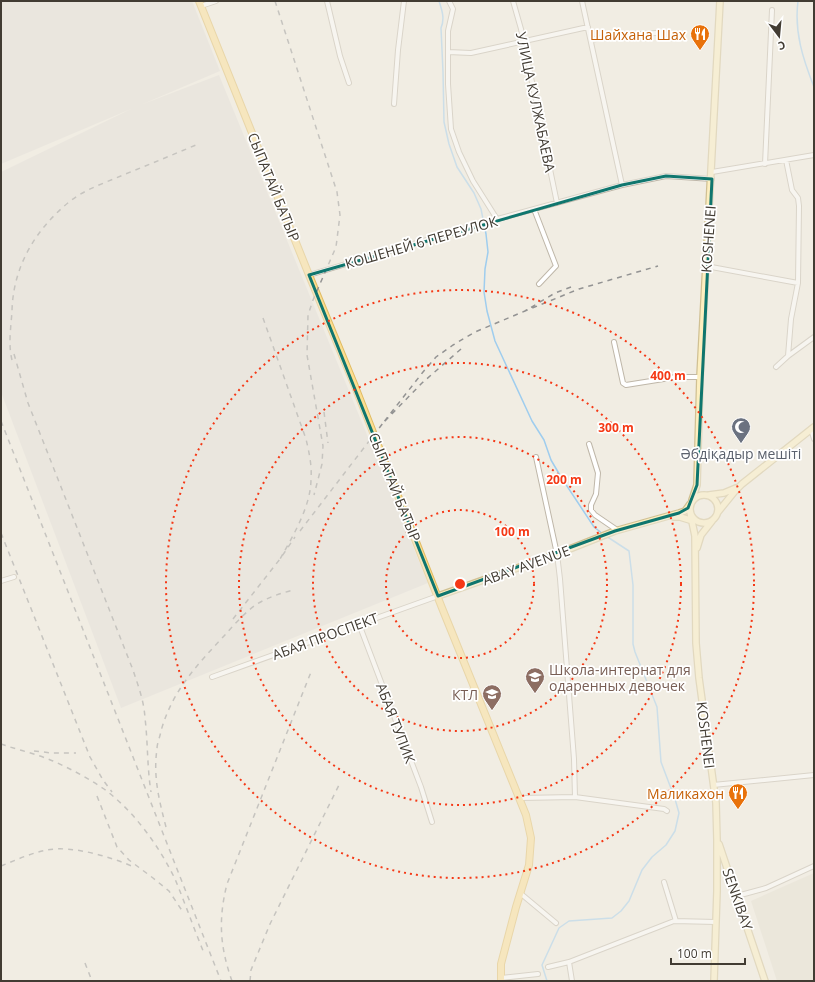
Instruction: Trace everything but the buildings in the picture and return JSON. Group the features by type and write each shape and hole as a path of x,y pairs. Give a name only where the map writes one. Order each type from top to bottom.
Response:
{"main road":[{"name":"KOSHENEI","path":"691,502 696,490 697,477 700,377 712,179 720,1"},
{"name":"СЫПАТАЙ БАТЫР","path":"200,3 526,815 532,838 529,865 501,964 501,979"},
{"path":"696,560 697,546 701,535 735,491 812,428"},
{"path":"697,477 700,486 707,495 718,504 718,512"},
{"path":"616,531 666,518 685,510 698,495 724,493 742,484"},
{"path":"691,502 690,512 695,536 696,560"},
{"path":"690,512 694,520 698,522"},
{"path":"666,518 680,517 698,522 708,522 713,520"},
{"name":"ABAY AVENUE","path":"438,596 557,554 616,531"},
{"name":"KOSHENEI","path":"696,560 696,650 716,803 717,840 714,981"},
{"name":"SENKIBAY","path":"717,840 765,981"}],"street":[{"path":"200,3 216,1"},
{"path":"326,1 340,56 349,83"},
{"path":"394,104 398,50 404,1"},
{"path":"449,1 453,9 448,31 448,84 452,128 459,152 473,181 498,219"},
{"name":"УЛИЦА КУЛЖАБАЕВА","path":"513,1 524,41 557,203"},
{"path":"582,1 622,185"},
{"path":"765,164 772,10"},
{"path":"448,52 471,52 588,26"},
{"path":"591,40 612,36 656,33"},
{"path":"712,172 814,155"},
{"path":"786,160 792,190 798,198 799,206 798,283 791,319 788,356"},
{"name":"КОШЕНЕЙ 6 ПЕРЕУЛОК","path":"309,274 498,219 622,185 666,176 712,179"},
{"path":"534,209 556,266 539,284"},
{"path":"706,266 798,283"},
{"path":"776,367 814,337"},
{"path":"614,342 623,383 626,385 676,377 700,377"},
{"path":"812,428 814,439"},
{"path":"589,444 598,472 596,494 591,505 592,510 595,515 616,531"},
{"path":"536,456 557,554 574,759 575,797"},
{"path":"1,581 14,577"},
{"name":"АБАЯ ПРОСПЕКТ","path":"212,678 438,596"},
{"name":"АБАЯ ТУПИК","path":"359,624 421,788 432,822"},
{"path":"713,785 814,775"},
{"path":"520,798 575,797 664,809 667,811"},
{"path":"737,896 766,888 814,866"},
{"path":"664,882 676,921"},
{"path":"520,893 556,923"},
{"path":"548,967 569,962 676,921 716,922"},
{"path":"569,962 572,981"},
{"path":"501,979 538,974"}],"highlighted area":[{"path":"666,176 712,179 697,485 688,508 679,513 615,531 438,596 309,275 622,185"}],"shaded area":[{"path":"1,1 192,1 220,71 143,104 219,75 428,583 121,708 1,392 1,172 131,109 1,164"},
{"path":"814,873 814,981 777,981 751,901"}],"waterway":[{"path":"439,1 443,18 441,28 444,122 449,144 457,167 474,193 481,209 488,252 485,269 484,292 487,311 495,341 532,421 544,440 551,460 594,527 603,534"},
{"path":"798,1 797,24 800,45 814,87"},
{"path":"547,981 542,965 559,928 569,921 612,918 621,911 629,901 642,870 652,857 666,845 675,831 679,813 661,762 657,707 633,644 633,585 629,551 606,536"}],"railway":[{"path":"275,1 337,192 340,215 336,247 308,315 307,355 323,446 322,464 314,495"},
{"path":"12,360 10,336 13,295 17,279 28,250 46,225 69,202 88,190 196,145"},
{"path":"571,287 555,293 525,311 579,289 658,266"},
{"path":"461,349 422,383 383,423 436,357 475,332 525,311"},
{"path":"263,318 306,439 311,469 310,489 305,510 296,531 280,559 295,537"},
{"path":"14,354 28,403 139,687 147,737 151,792"},
{"path":"324,412 328,443"},
{"path":"1,421 221,981"},
{"path":"300,531 383,423"},
{"path":"1,533 90,757 103,780 112,792"},
{"path":"233,619 280,559"},
{"path":"166,827 157,788 156,759 157,744 172,703 186,679 244,615 257,604 266,599 294,590"},
{"path":"232,981 225,957 221,922 227,884 311,672"},
{"path":"1,744 47,759 73,770 104,789 126,808 145,830 169,867 204,953"},
{"path":"34,751 76,753"},
{"path":"250,981 251,970 270,924 340,783"},
{"path":"97,796 117,847 129,860 169,891 183,912"},
{"path":"1,866 35,853 47,850 68,849 114,859 134,867"},
{"path":"85,963 92,981"}],"place":[{"name":"Шайхана Шах","path":"700,51"},
{"name":"Әбдіқадыр мешіті","path":"741,444"},
{"name":"Школа-интернат для одаренных девочек","path":"535,694"},
{"name":"КТЛ","path":"492,711"},
{"name":"Маликахон","path":"738,810"}]}
